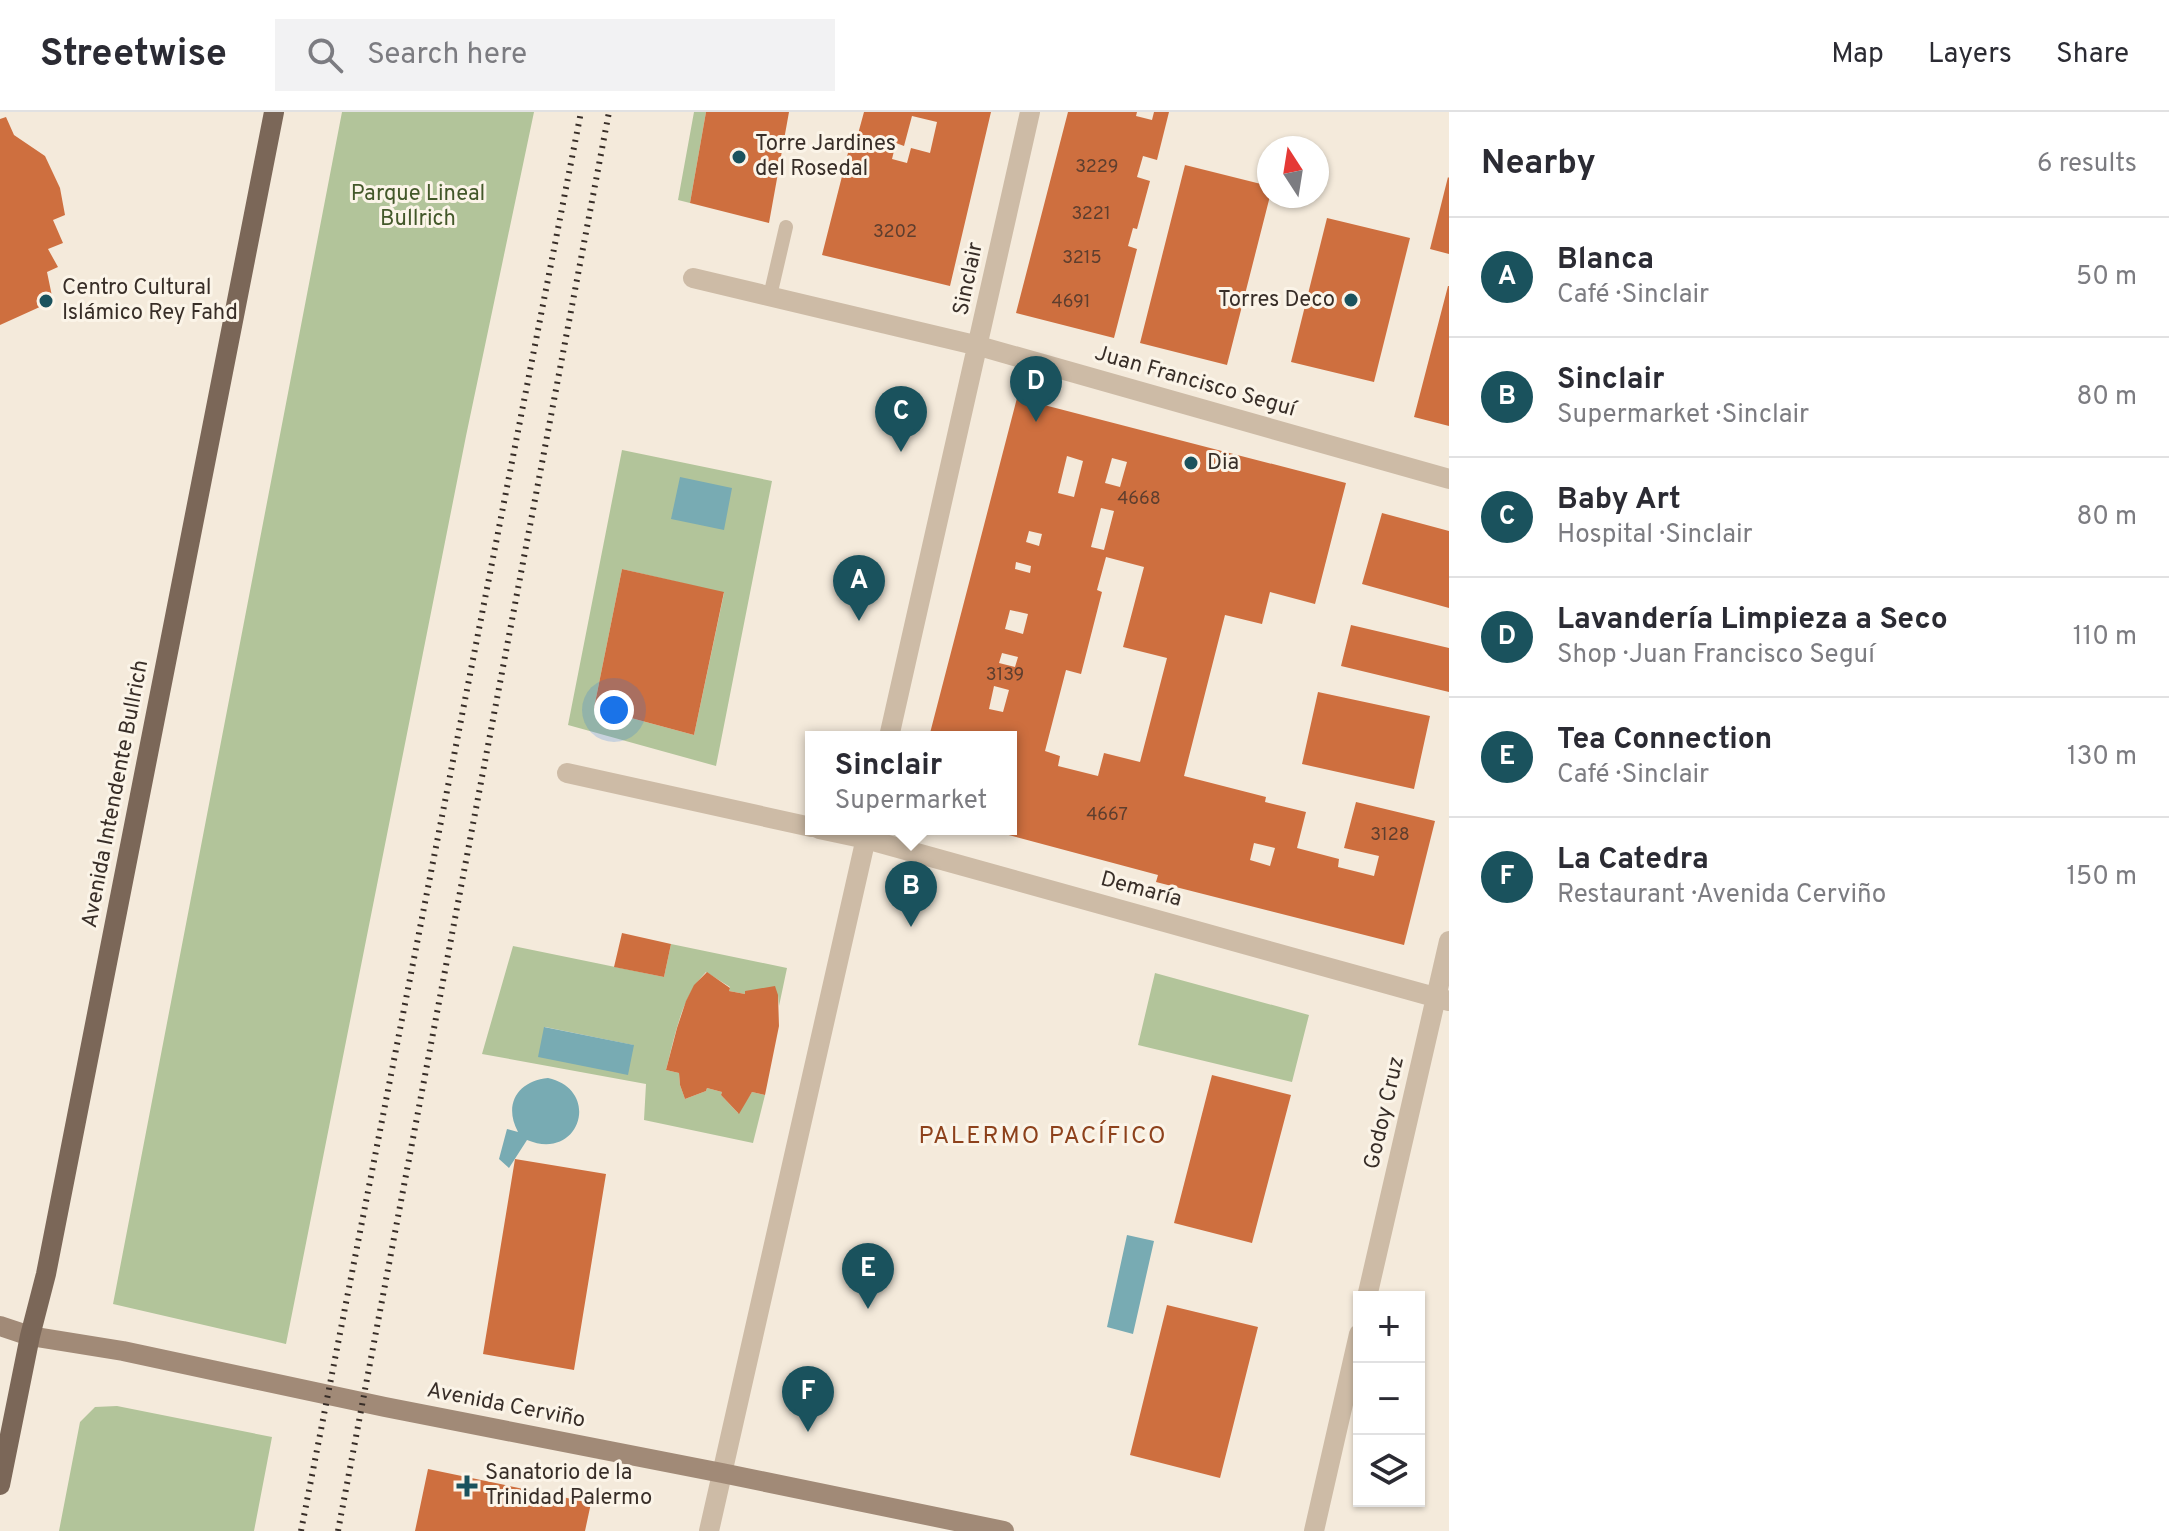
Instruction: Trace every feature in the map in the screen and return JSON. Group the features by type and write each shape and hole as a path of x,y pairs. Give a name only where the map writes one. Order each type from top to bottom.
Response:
{"main road":[{"name":"Avenida Intendente Bullrich","path":"0,1485 30,1336 46,1274 274,112"},
{"name":"Avenida Cerviño","path":"0,1326 30,1336 123,1351 385,1407 1004,1531"}],"street":[{"name":"Sinclair","path":"890,731 1030,112"},
{"name":"Juan Francisco Seguí","path":"693,278 979,346 1449,479"},
{"path":"567,773 805,826"},
{"path":"709,1531 867,835"},
{"name":"Demaría","path":"870,835 1442,999"},
{"name":"Godoy Cruz","path":"1369,1291 1442,999 1449,941"},
{"path":"1314,1531 1353,1360"}],"lane":[{"path":"770,296 786,227"}],"green space":[{"name":"Parque Lineal Bullrich","path":"342,112 534,112 466,436 286,1344 113,1304"},
{"path":"694,112 706,112 690,203 678,200"},
{"path":"622,450 772,481 716,766 568,725","holes":["622,569 724,593 694,735 594,708"]},
{"path":"671,944 787,968 779,1006 778,995 729,991 730,987 706,972 685,1005 666,1070 679,1073 685,1099 707,1088 722,1092 721,1095 738,1113 752,1092 765,1095 753,1143 644,1120 646,1084 482,1054 513,946 664,977","holes":["545,1027 634,1045 539,1057"]},
{"path":"1155,973 1309,1015 1292,1082 1138,1045"},
{"path":"117,1406 272,1437 254,1531 59,1531 80,1422 95,1407"}],"water":[{"path":"680,477 732,488 724,530 671,519"},
{"path":"544,1027 634,1045 628,1075 538,1057"},
{"path":"548,1078 565,1085 575,1096 579,1109 578,1122 571,1133 560,1141 545,1144 527,1140 509,1168 499,1159 507,1129 518,1132 512,1112 516,1096 529,1084"},
{"path":"1127,1235 1154,1241 1133,1334 1107,1327"}],"building":[{"name":"Torre Jardines del Rosedal","path":"706,112 789,112 769,223 690,203"},
{"path":"864,112 991,112 950,286 822,255 853,133 858,134","holes":["912,116 937,122 930,153 911,148 907,163 892,159 896,143 904,146"]},
{"path":"1068,112 1137,112 1136,116 1152,120 1154,112 1169,112 1157,160 1143,156 1137,177 1150,181 1137,229 1133,228 1128,246 1137,249 1114,338 1016,313"},
{"path":"6,117 14,135 45,156 60,188 65,215 53,220 63,243 48,249 58,267 47,272 53,301 0,325 0,119"},
{"path":"1185,165 1257,183 1257,208 1267,208 1227,365 1140,343"},
{"path":"1449,178 1449,254 1430,249"},
{"name":"Torres Deco","path":"1327,218 1410,238 1374,382 1291,362"},
{"path":"1449,286 1449,426 1414,417"},
{"path":"1017,398 1346,483 1315,604 1270,592 1262,624 1225,615 1184,776 1266,797 1265,802 1306,812 1297,848 1339,859 1338,867 1374,876 1379,856 1344,848 1356,802 1435,821 1404,945 1156,882 1158,875 1009,835 1017,835 1017,731 931,731","holes":["1067,456 1083,461 1074,497 1058,493","1112,458 1127,462 1120,487 1105,483","1101,508 1114,511 1104,550 1091,547","1029,531 1042,534 1039,546 1026,542","1106,557 1144,567 1123,647 1167,658 1140,762 1104,753 1098,776 1058,766 1060,756 1045,751 1066,670 1081,674 1102,592 1097,590","1016,562 1031,566 1030,573 1015,569","1010,610 1028,614 1023,634 1005,629","1002,653 1018,657 1015,667 999,663","994,686 1009,690 1003,712 989,709","1254,843 1275,848 1270,866 1250,860"]},
{"path":"1382,513 1449,531 1449,608 1362,584"},
{"path":"622,569 724,592 694,735 594,708"},
{"path":"1351,625 1449,648 1449,692 1341,666"},
{"path":"1318,692 1430,716 1414,789 1302,764"},
{"path":"622,933 671,944 664,977 614,967"},
{"path":"707,972 730,988 729,991 745,994 745,991 775,986 778,995 779,1026 765,1095 752,1092 739,1114 721,1095 722,1092 707,1088 685,1099 679,1073 666,1070 686,1001 694,985"},
{"path":"1212,1075 1291,1095 1252,1243 1174,1223"},
{"path":"515,1159 606,1174 574,1370 483,1354"},
{"path":"1167,1305 1258,1327 1220,1478 1130,1455"},
{"name":"Sanatorio de la Trinidad Palermo","path":"428,1469 591,1503 585,1531 415,1531"}],"railway":[{"path":"301,1531 581,112"},
{"path":"338,1531 609,112"}],"place":[{"name":"Torre Jardines del Rosedal","path":"739,157"},
{"name":"Torres Deco","path":"1351,300"},
{"name":"Centro Cultural Islámico Rey Fahd","path":"46,301"},
{"name":"Lavandería Limpieza a Seco","path":"1036,422"},
{"name":"Baby Art","path":"901,452"},
{"name":"Dia","path":"1191,463"},
{"name":"Blanca","path":"859,621"},
{"name":"Sinclair","path":"911,927"},
{"name":"Tea Connection","path":"868,1309"},
{"name":"La Catedra","path":"808,1432"},
{"name":"Sanatorio de la Trinidad Palermo","path":"467,1486"}],"district":[{"name":"PALERMO PACÍFICO","path":"1043,1137"}]}
